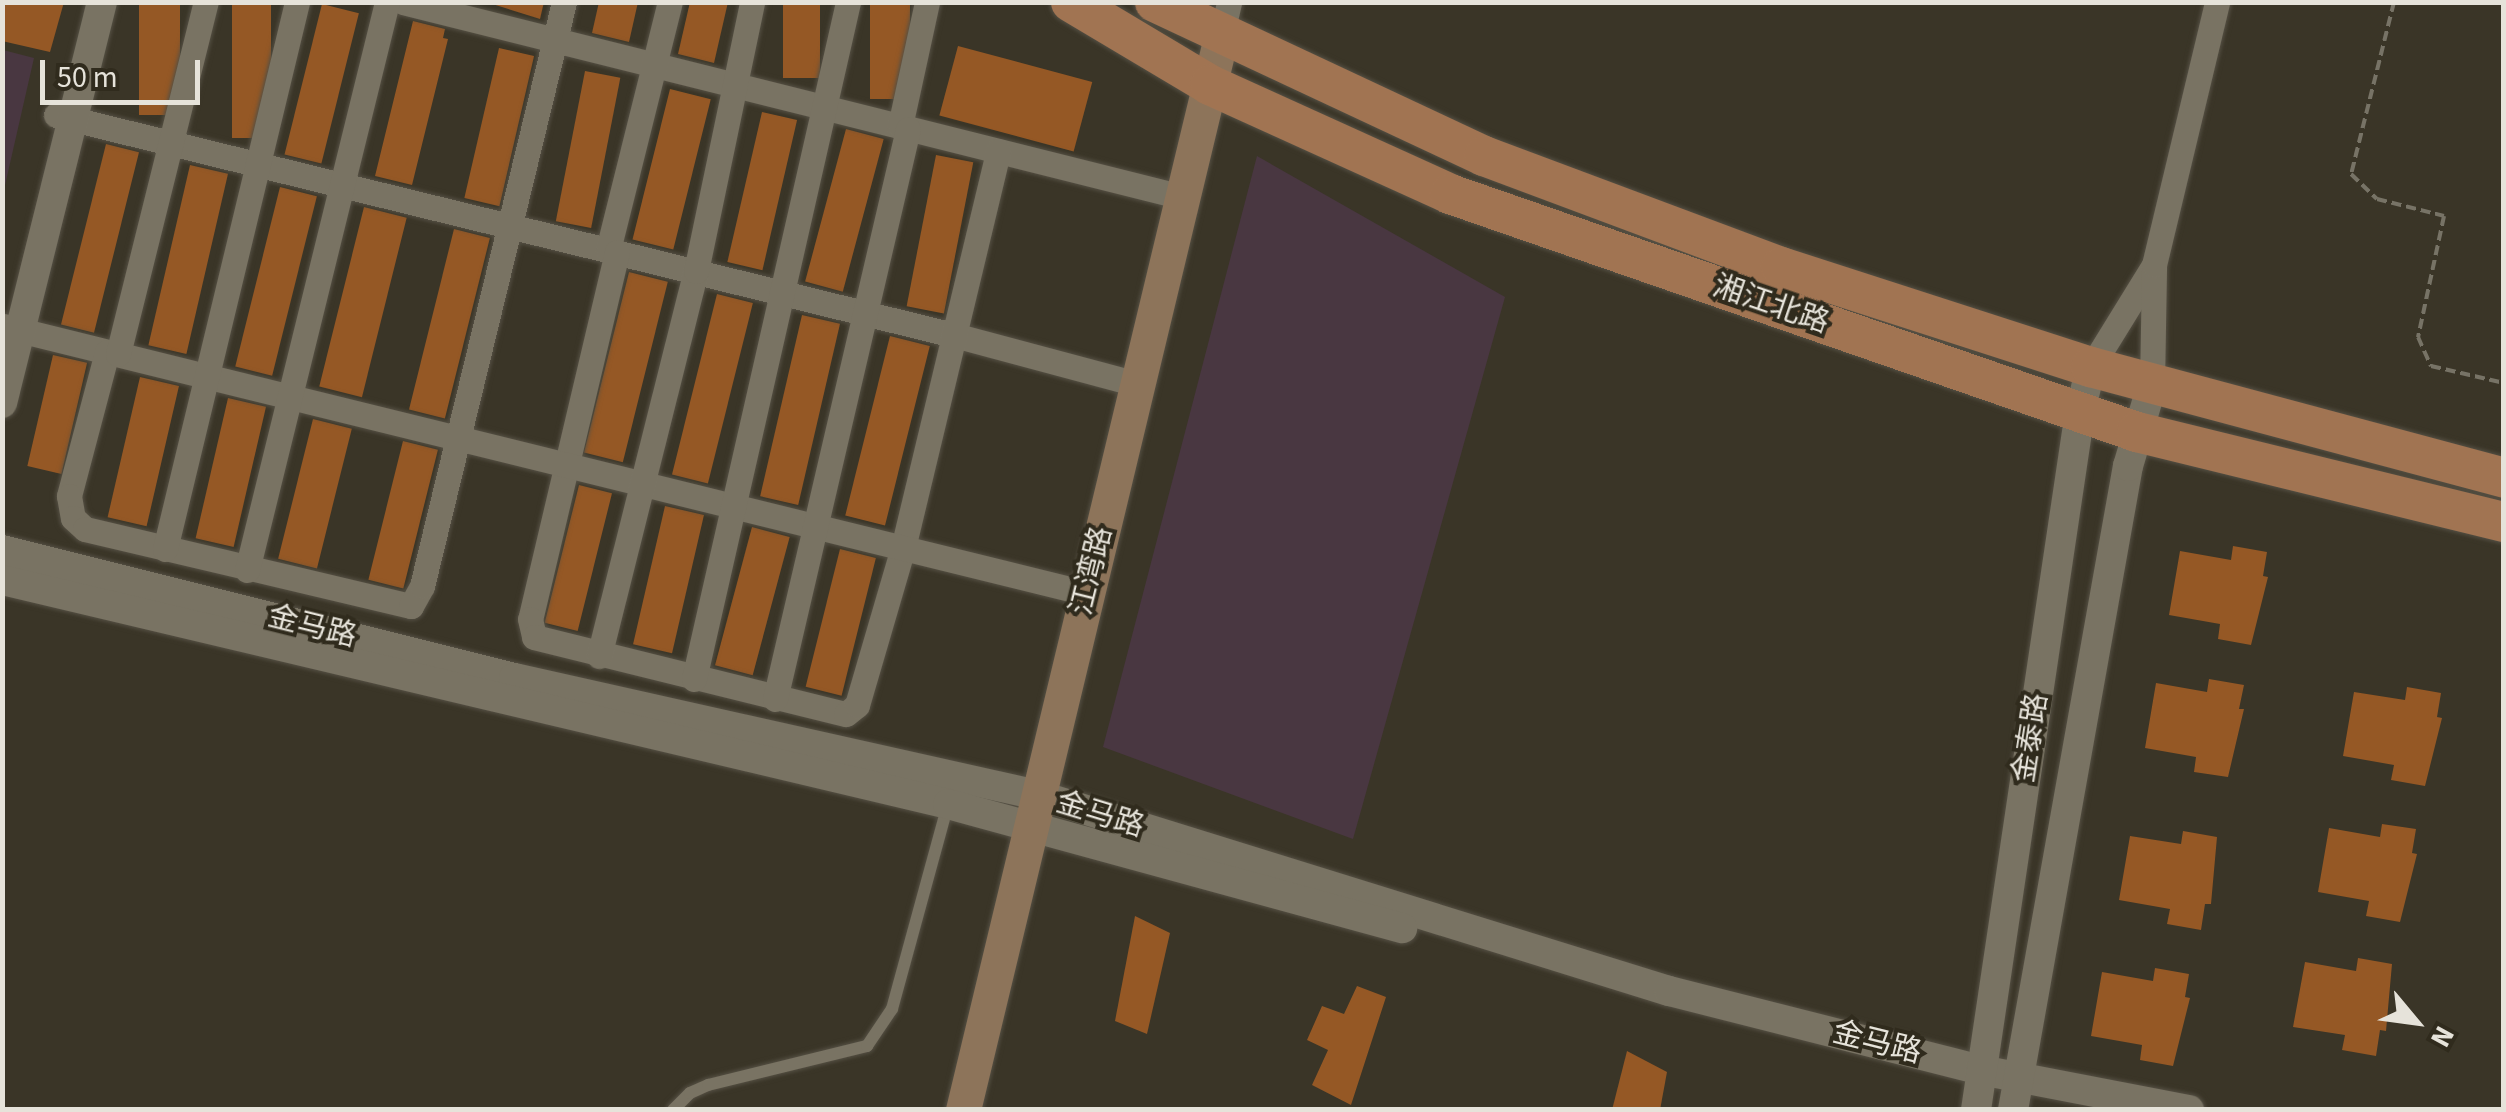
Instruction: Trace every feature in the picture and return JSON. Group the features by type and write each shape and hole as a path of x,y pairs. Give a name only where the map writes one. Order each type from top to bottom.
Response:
{"main road":[{"name":"湘江北路","path":"1072,2 1210,85 1450,194 2137,432 2504,522"},
{"name":"湘江北路","path":"1155,2 1226,18 1484,156 1781,266 2152,385 2504,478"},
{"name":"江湾路","path":"962,1110 1226,18"}],"street":[{"path":"65,117 84,2"},
{"path":"2,403 9,328 65,117 102,2"},
{"path":"206,2 171,143 69,506 73,518 85,529 165,550 411,606 422,586 564,2"},
{"path":"165,550 297,2"},
{"path":"246,570 387,2"},
{"path":"403,2 1182,197"},
{"path":"670,2 530,630 540,641 837,714 854,710 903,548 998,151"},
{"path":"599,656 696,271 738,86 752,2"},
{"path":"694,679 730,506 848,2"},
{"path":"775,699 866,313 927,2"},
{"path":"2016,1094 2137,432 2152,385 2154,265 2217,2"},
{"path":"65,117 954,334 1137,384"},
{"path":"2091,367 2154,265"},
{"path":"9,328 1086,593"},
{"name":"金泰路","path":"1978,1089 2080,412 2091,367"},
{"name":"金马路","path":"2,550 1034,811 1978,1089 2189,1110"},
{"name":"金马路","path":"2,580 948,804 1034,811"},
{"name":"金马路","path":"2016,1094 2094,1110"}],"lane":[{"path":"673,1110 690,1093 708,1085 868,1046 892,1009 948,804"}],"path":[{"path":"2394,2 2351,174 2377,199 2444,216 2418,337 2431,366 2504,383"}],"shaded area":[{"path":"2,50 34,58 3,194"},
{"path":"1257,156 1505,297 1353,839 1103,747"}],"building":[{"path":"2,2 64,2 50,52 2,41"},
{"path":"139,2 180,2 180,115 139,115"},
{"path":"232,2 271,2 271,138 232,138"},
{"path":"486,2 544,2 540,19"},
{"path":"599,2 638,2 629,42 592,33"},
{"path":"690,2 728,2 714,63 678,54"},
{"path":"783,2 820,2 820,78 783,78"},
{"path":"870,2 910,2 910,99 870,99"},
{"path":"322,4 359,13 321,164 285,154"},
{"path":"413,21 445,29 443,38 448,39 412,185 375,176"},
{"path":"958,46 1092,82 1074,152 939,116"},
{"path":"499,48 534,56 499,206 464,198"},
{"path":"585,71 620,78 591,228 556,221"},
{"path":"670,89 711,99 673,250 633,239"},
{"path":"762,112 797,120 762,270 727,262"},
{"path":"846,129 884,139 843,292 805,282"},
{"path":"106,144 139,152 94,333 61,324"},
{"path":"936,155 973,162 944,313 907,306"},
{"path":"190,165 228,174 186,354 148,345"},
{"path":"280,187 317,196 272,376 235,367"},
{"path":"364,207 407,218 362,397 319,387"},
{"path":"454,229 490,238 445,418 409,409"},
{"path":"629,272 668,282 623,462 584,452"},
{"path":"717,294 753,303 708,483 672,474"},
{"path":"802,315 840,324 798,505 760,496"},
{"path":"890,336 930,346 885,525 845,516"},
{"path":"53,355 87,363 61,474 27,466"},
{"path":"140,377 179,386 147,526 108,517"},
{"path":"228,398 266,407 234,547 196,538"},
{"path":"313,419 352,429 317,568 278,559"},
{"path":"403,441 438,450 403,588 368,580"},
{"path":"579,485 612,493 578,631 545,623"},
{"path":"665,506 704,515 672,653 633,644"},
{"path":"752,527 790,537 753,675 715,665"},
{"path":"2233,546 2267,552 2263,576 2268,577 2251,645 2218,639 2220,624 2169,615 2180,551 2231,560"},
{"path":"840,549 876,558 842,696 806,687"},
{"path":"2209,679 2244,685 2239,709 2244,709 2228,777 2194,772 2196,757 2145,748 2156,683 2207,692"},
{"path":"2407,687 2441,693 2437,717 2442,718 2425,786 2391,780 2394,765 2343,756 2354,692 2405,700"},
{"path":"2382,824 2416,829 2412,853 2417,854 2400,922 2366,916 2369,901 2318,892 2329,828 2380,837"},
{"path":"2183,831 2217,837 2211,904 2205,904 2201,930 2167,924 2170,909 2119,900 2130,836 2181,844"},
{"path":"1135,916 1170,933 1147,1034 1115,1021"},
{"path":"2358,958 2392,964 2386,1031 2380,1030 2376,1056 2342,1050 2345,1035 2293,1027 2305,962 2356,971"},
{"path":"2155,968 2189,974 2185,997 2190,998 2173,1066 2140,1060 2142,1045 2091,1036 2102,972 2153,981"},
{"path":"1357,986 1386,997 1351,1105 1312,1085 1328,1050 1307,1040 1322,1006 1344,1014"},
{"path":"1627,1051 1667,1072 1660,1110 1612,1110"}]}
